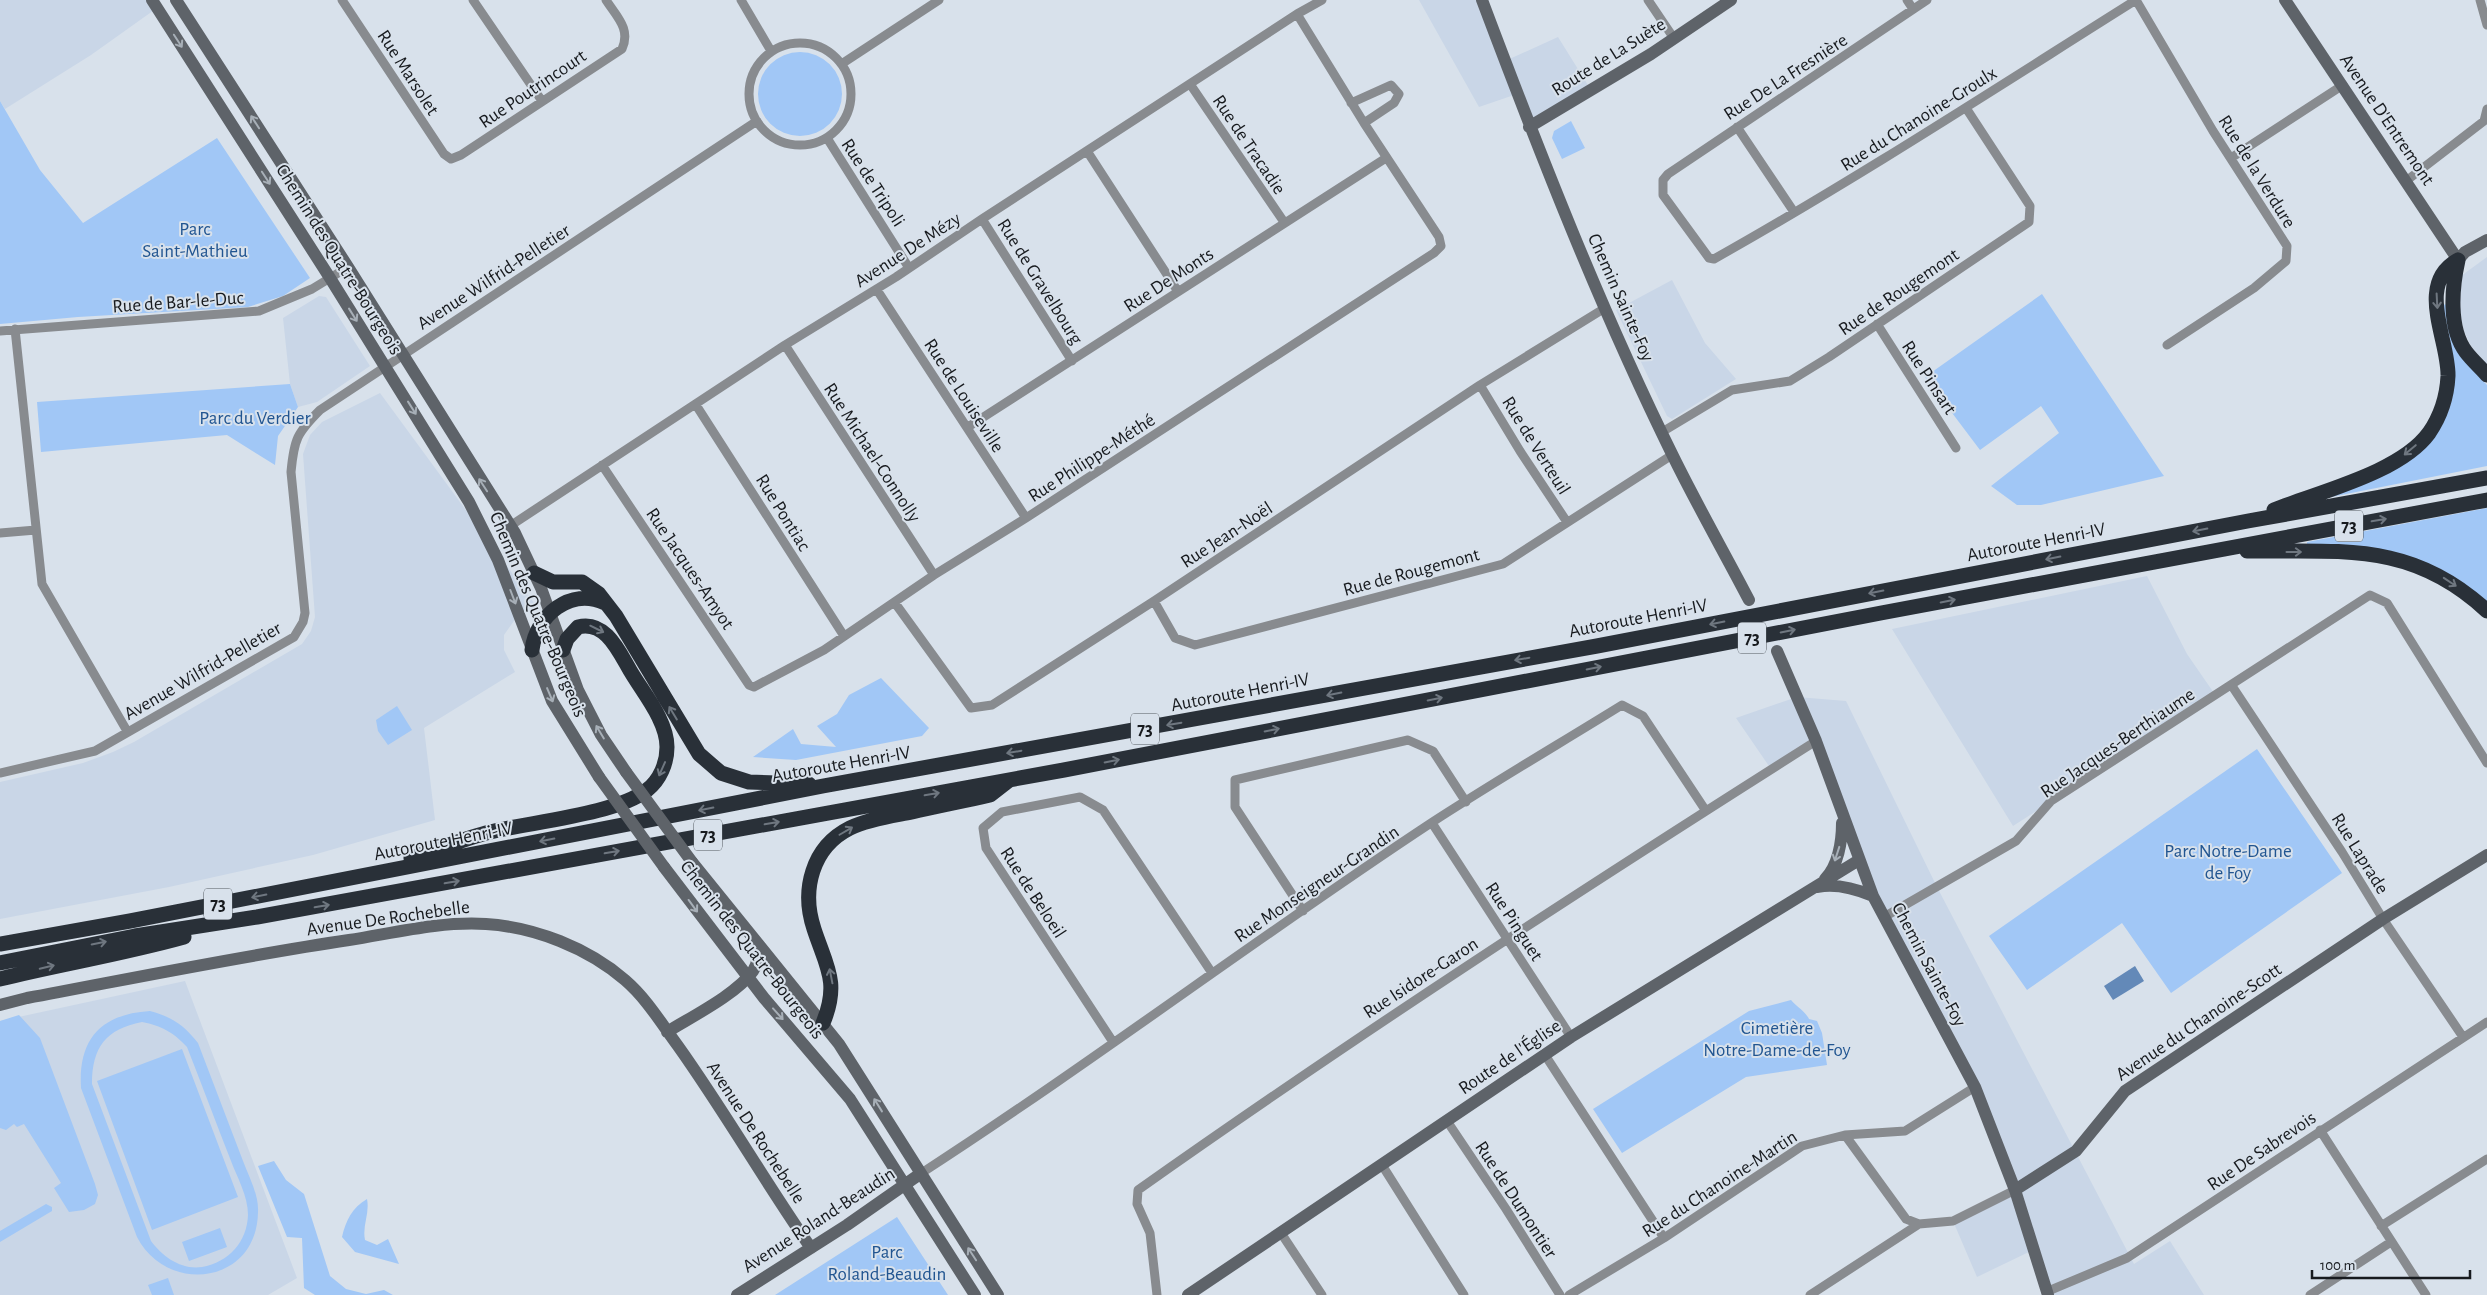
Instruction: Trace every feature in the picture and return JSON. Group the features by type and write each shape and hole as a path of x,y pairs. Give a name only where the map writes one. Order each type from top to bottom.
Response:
{"highway":[{"path":"2458,260 2452,302 2460,339 2465,351 2487,375"},
{"path":"2248,521 2308,496 2374,473 2407,453 2428,434 2445,400 2448,375 2436,299 2437,284 2450,265 2458,260"},
{"name":"Autoroute Henri-IV","path":"0,944 352,878 823,786 1597,646 2248,521 2487,478"},
{"name":"73","path":"0,963 135,936 256,917 1011,779 2487,500"},
{"path":"2210,551 2338,550 2393,558 2419,565 2444,578 2470,595 2487,611"},
{"path":"534,573 552,582 582,582 591,587 605,602 691,743 708,763 721,773 749,782 799,782 823,786"},
{"path":"532,650 537,629 550,613 578,598 596,598 605,602"},
{"path":"352,878 486,833 624,803 648,790 664,764 667,745 665,734 658,718 620,655 602,630 586,625 578,626 572,631 563,650"},
{"path":"823,1022 832,995 831,978 813,928 808,898 811,874 819,856 838,836 859,824 990,795 1011,779"},
{"path":"0,979 65,963 137,950 256,917"}],"main road":[{"name":"Chemin des Quatre-Bourgeois","path":"152,0 330,278 477,515 498,560 552,701 599,777 747,977 850,1100 975,1295"},
{"name":"Chemin des Quatre-Bourgeois","path":"176,0 348,266 510,526 534,573 586,706 601,735 692,862 823,1022 842,1048 998,1295"},
{"name":"Chemin Sainte-Foy","path":"1482,0 1529,127 1604,308 1672,455 1749,600"},
{"name":"Route de La Suète","path":"1529,127 1651,54 1673,37 1731,0"},
{"name":"Avenue D'Entremont","path":"2285,0 2458,260"},
{"path":"2458,260 2466,252 2487,240"},
{"name":"Chemin Sainte-Foy","path":"1777,651 1816,740 1873,896 1975,1087 2015,1190 2047,1293"},
{"path":"1816,888 1831,873 1842,839 1842,814"},
{"name":"Avenue du Chanoine-Scott","path":"2015,1190 2076,1151 2125,1091 2383,919 2487,854"},
{"name":"Route de l'Église","path":"1188,1295 1571,1037 1859,860"},
{"path":"1816,888 1827,885 1854,889 1873,896"},
{"name":"Avenue De Rochebelle","path":"0,1005 36,996 310,946 438,926 486,924 532,932 577,949 602,963 625,980 650,1004 667,1032 731,1123 811,1248"},
{"path":"667,1032 709,1006 747,977 756,962 759,945"},
{"name":"Avenue Roland-Beaudin","path":"737,1295 811,1248 920,1174"}],"street":[{"name":"Rue Marsolet","path":"342,0 444,154 451,159"},
{"path":"473,0 542,100"},
{"name":"Rue Poutrincourt","path":"451,159 461,155 622,48 626,39 626,32 606,0"},
{"path":"741,0 771,51"},
{"path":"843,63 939,0"},
{"name":"Avenue De Mézy","path":"510,526 785,346 877,290 982,219 1297,14 1322,0"},
{"path":"1648,0 1673,37"},
{"path":"1907,0 1913,9"},
{"name":"Rue De La Fresnière","path":"1714,259 1709,258 1663,195 1663,180 1668,174 1927,0"},
{"name":"Rue du Chanoine-Groulx","path":"1714,259 1966,108 2136,0"},
{"name":"Rue de la Verdure","path":"2136,0 2231,158 2287,246 2286,261 2254,288 2167,345"},
{"path":"2480,0 2487,25"},
{"path":"1297,14 1386,158"},
{"path":"802,42 818,45 843,63 850,80 852,97 848,113 839,128 827,138 804,145 781,142 768,134 757,121 750,108 748,92 752,76 759,62 771,51 786,44 802,42"},
{"name":"Rue de Tracadie","path":"1190,84 1284,222"},
{"path":"1351,103 1391,85 1399,94 1394,103 1364,123"},
{"path":"2231,158 2343,85"},
{"name":"Rue de Rougemont","path":"1662,432 1732,390 1790,381 1829,357 2029,222 2030,206 1966,108"},
{"path":"2406,181 2484,121 2487,110"},
{"name":"Avenue Wilfrid-Pelletier","path":"0,773 95,751 294,637 299,629 304,613 291,472 293,449 300,430 320,410 757,121"},
{"path":"1737,127 1794,212"},
{"name":"Rue de Tripoli","path":"827,138 909,268"},
{"path":"1087,151 1177,290"},
{"name":"Rue De Monts","path":"968,427 1072,361 1177,290 1386,158"},
{"name":"Rue Philippe-Méthé","path":"754,687 824,650 934,575 1026,518 1434,253 1441,246 1438,237 1386,158"},
{"name":"Rue de Gravelbourg","path":"982,219 1072,361"},
{"name":"Rue de Bar-le-Duc","path":"0,331 258,312 312,289 348,266"},
{"name":"Rue de Louiseville","path":"877,290 1026,518"},
{"name":"Rue Jean-Noël","path":"895,603 971,708 992,705 1154,601 1480,385 1604,308"},
{"name":"Rue Pinsart","path":"1877,324 1956,448"},
{"path":"15,329 42,584 127,731"},
{"name":"Rue Michael-Connolly","path":"785,346 934,575"},
{"name":"Rue de Verteuil","path":"1480,385 1520,452 1567,522"},
{"name":"Rue Pontiac","path":"696,405 844,636"},
{"name":"Rue de Rougemont","path":"1154,601 1175,638 1194,645 1503,564 1672,455"},
{"name":"Rue Jacques-Amyot","path":"602,465 749,685 754,687"},
{"path":"0,533 36,530"},
{"name":"Rue Jacques-Berthiaume","path":"1884,917 2016,841 2052,801 2372,595 2388,603 2487,763"},
{"name":"Rue Laprade","path":"2232,686 2462,1037"},
{"name":"Rue Monseigneur-Grandin","path":"920,1174 1002,1121 1212,973 1432,823 1622,705 1643,716 1706,811"},
{"path":"1303,911 1235,807 1235,780 1408,740 1433,751 1466,802"},
{"name":"Rue Isidore-Garon","path":"1157,1295 1150,1234 1137,1204 1138,1190 1288,1084 1816,740"},
{"name":"Rue de Beloeil","path":"1113,1042 986,848 983,828 1002,812 1080,798 1103,810 1212,973"},
{"name":"Rue Pinguet","path":"1432,823 1571,1037"},
{"name":"Rue De Sabrevois","path":"2047,1293 2128,1258 2487,1022"},
{"path":"1545,1055 1664,1238"},
{"name":"Rue du Chanoine-Martin","path":"1569,1295 1664,1238 1802,1146 1846,1134 1905,1131 1975,1087"},
{"name":"Rue de Dumontier","path":"1447,1121 1506,1209 1560,1295"},
{"path":"2320,1130 2426,1295"},
{"path":"1846,1134 1906,1219 1919,1224"},
{"path":"2381,1226 2487,1159"},
{"path":"1382,1165 1464,1295"},
{"name":"Avenue du Chanoine-Scott","path":"1810,1295 1919,1224 1953,1221 2015,1190"},
{"path":"1281,1233 1322,1295"},
{"path":"2310,1295 2391,1242"}],"shaded area":[{"path":"0,0 152,0 157,8 91,55 5,109 0,101"},
{"path":"1419,0 1482,0 1505,61 1558,37 1591,90 1529,127 1517,94 1479,107"},
{"path":"2487,257 2487,366 2471,346 2464,331 2459,309 2461,276"},
{"path":"1672,280 1705,343 1736,379 1672,419 1667,416 1616,310"},
{"path":"319,296 326,297 370,366 317,402 298,407 290,384 283,318"},
{"path":"380,393 537,607 516,618 504,635 504,650 515,672 424,728 435,820 313,855 169,887 0,919 0,782 83,763 113,752 134,742 302,644 311,631 315,617 303,454 310,435 322,422"},
{"path":"2147,576 2187,654 2216,696 2013,826 1892,629"},
{"path":"1797,697 1846,701 1937,887 2134,1264 2170,1241 2204,1295 2048,1295 2033,1250 1977,1277 1953,1221 2015,1190 1975,1087 1884,917 1816,741 1771,769 1736,718"},
{"path":"2135,966 2144,981 2113,1000 2104,986"},
{"path":"185,981 297,1278 268,1295 0,1295 0,1021"}],"green space":[{"path":"800,52 816,55 830,64 839,78 842,94 839,110 830,124 816,133 800,136 784,133 770,124 761,110 758,94 761,78 770,64 784,55"},
{"name":"Parc Saint-Mathieu","path":"0,101 40,170 83,223 217,138 310,278 283,296 248,307 78,317 0,324"},
{"path":"1571,121 1585,148 1562,159 1552,138 1554,131"},
{"path":"2042,294 2164,476 2041,505 2017,505 1991,486 2059,433 2041,406 1980,450 1925,377"},
{"path":"2447,304 2471,368 2487,385 2487,466 2326,498 2433,438 2444,422 2450,406 2454,374 2453,357 2443,305"},
{"name":"Parc du Verdier","path":"290,384 298,407 278,436 275,465 227,435 41,452 37,402"},
{"path":"2487,508 2487,604 2456,578 2307,545 2307,542"},
{"path":"881,678 929,728 922,736 796,760 753,757 793,729 801,744 836,747 817,726 837,714 849,695"},
{"path":"397,706 412,730 388,745 378,731 376,720"},
{"name":"Parc Notre-Dame de Foy","path":"2257,749 2342,873 2171,993 2122,923 2027,990 1989,936"},
{"name":"Cimetière Notre-Dame-de-Foy","path":"1791,1000 1809,1019 1817,1021 1822,1033 1827,1065 1746,1077 1622,1153 1593,1109 1749,1011"},
{"path":"150,1011 165,1016 177,1022 188,1031 198,1043 255,1193 258,1212 254,1236 243,1255 227,1267 208,1274 188,1274 168,1268 151,1256 137,1237 81,1088 81,1071 84,1056 96,1032 118,1017","holes":["142,1022 167,1030 187,1047 242,1187 248,1208 247,1225 235,1249 220,1261 202,1267 187,1266 173,1261 151,1241 92,1084 98,1050 110,1035 130,1025"]},
{"path":"19,1015 40,1038 95,1184 98,1195 95,1204 84,1210 69,1212 54,1188 61,1183 24,1124 17,1127 14,1124 6,1130 0,1128 0,1021"},
{"path":"182,1049 238,1197 152,1230 97,1081"},
{"path":"274,1161 286,1180 304,1194 330,1276 346,1289 366,1294 384,1290 393,1295 315,1295 304,1288 302,1238 287,1237 258,1166"},
{"path":"367,1199 365,1240 377,1245 388,1239 399,1264 355,1252 342,1237 350,1215 357,1206"},
{"path":"46,1204 52,1207 52,1211 0,1242 0,1231"},
{"name":"Parc Roland-Beaudin","path":"897,1217 948,1295 775,1295"},
{"path":"220,1228 227,1247 189,1261 182,1242"},
{"path":"168,1278 174,1295 152,1295 148,1285"}]}
